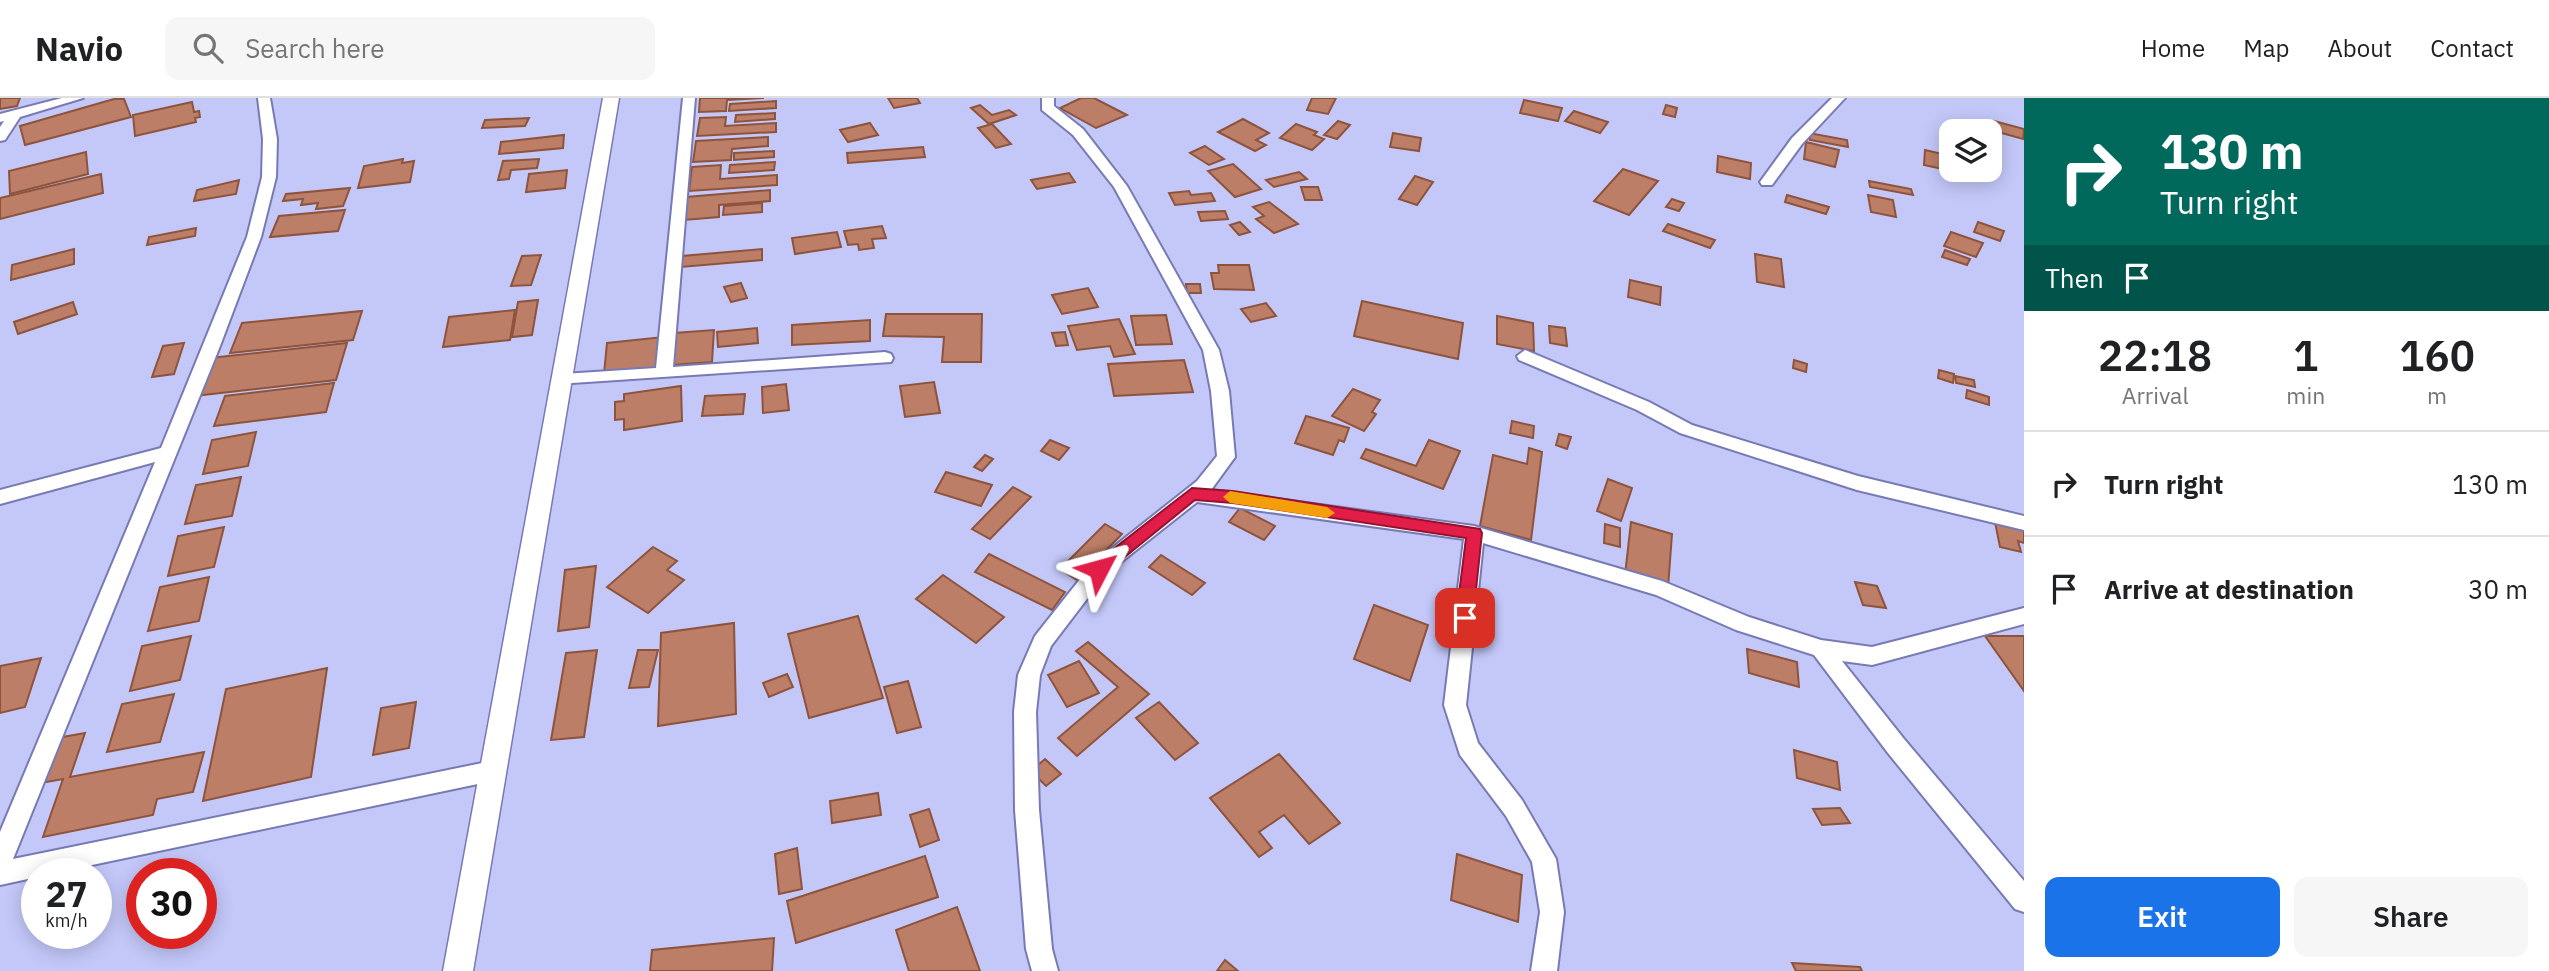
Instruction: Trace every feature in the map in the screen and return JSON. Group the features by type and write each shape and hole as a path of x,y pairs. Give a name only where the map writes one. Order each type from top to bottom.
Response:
{"street":[{"path":"0,118 77,98"},
{"path":"0,861 91,644 254,237 269,177 270,139 264,98"},
{"path":"458,971 611,98"},
{"path":"664,372 689,98"},
{"path":"1045,971 1039,949 1027,810 1025,712 1029,675 1042,642 1099,569 1203,486 1226,457 1220,391 1211,350 1120,187 1078,132 1047,107 1048,98"},
{"path":"1767,182 1797,141 1839,98"},
{"path":"0,136 16,113"},
{"path":"1525,356 1643,406 1686,429 1857,483 2024,523"},
{"path":"563,380 885,358"},
{"path":"0,497 166,453"},
{"path":"1192,494 1233,497 1474,533 1662,589 1756,629 1821,649 1872,656 2024,616"},
{"path":"1474,533 1455,705 1468,748 1514,808 1544,859 1552,912 1544,971"},
{"path":"1821,649 1896,746 2024,900"},
{"path":"0,873 492,771"}],"building":[{"path":"0,98 20,98 17,106 0,109"},
{"path":"700,98 764,98 727,100 726,111 699,112"},
{"path":"888,98 917,98 920,103 894,108"},
{"path":"1081,98 1094,98 1127,115 1096,128 1060,108"},
{"path":"1312,98 1336,98 1328,114 1307,110"},
{"path":"114,99 124,99 131,117 25,145 20,126"},
{"path":"1524,100 1562,108 1558,121 1520,113"},
{"path":"776,101 776,108 729,111 730,104"},
{"path":"192,102 194,112 199,111 200,117 195,118 196,122 135,136 133,115"},
{"path":"980,105 992,115 1009,110 1016,115 989,124 971,108"},
{"path":"1666,105 1677,108 1675,117 1663,114"},
{"path":"1574,111 1608,122 1600,133 1565,121"},
{"path":"775,113 775,119 735,122 736,115"},
{"path":"726,117 725,126 776,123 776,132 697,136 700,118"},
{"path":"529,118 525,126 482,128 485,120"},
{"path":"1243,119 1269,133 1256,140 1266,145 1255,151 1218,132"},
{"path":"1338,121 1350,125 1337,139 1324,135"},
{"path":"870,123 878,135 848,142 840,130"},
{"path":"2002,123 2024,129 2023,139 2002,133"},
{"path":"992,124 1011,144 996,148 978,128"},
{"path":"1296,124 1317,132 1314,135 1324,139 1312,150 1280,138"},
{"path":"1393,133 1421,138 1419,151 1390,147"},
{"path":"1809,133 1847,140 1848,147 1810,140"},
{"path":"564,135 563,148 499,154 501,142"},
{"path":"768,137 768,146 732,149 731,160 693,162 696,141"},
{"path":"1806,142 1839,150 1835,167 1804,159"},
{"path":"1205,146 1224,159 1209,165 1190,153"},
{"path":"923,147 925,157 848,163 847,153"},
{"path":"1925,150 1939,153 1939,168 1924,165"},
{"path":"774,151 774,157 734,160 734,153"},
{"path":"86,152 88,174 10,194 9,171"},
{"path":"1718,156 1751,163 1750,179 1717,172"},
{"path":"403,159 402,163 414,161 410,182 358,188 364,166"},
{"path":"539,159 537,168 511,170 509,179 498,180 503,161"},
{"path":"775,162 774,170 729,173 730,165"},
{"path":"1233,164 1261,189 1235,197 1208,171"},
{"path":"721,165 720,179 777,175 777,185 689,191 692,167"},
{"path":"1623,169 1658,181 1629,215 1594,201"},
{"path":"567,170 565,188 526,192 529,174"},
{"path":"1299,172 1307,179 1274,187 1266,180"},
{"path":"1069,173 1075,182 1037,189 1031,180"},
{"path":"101,174 103,193 0,219 0,198"},
{"path":"1415,176 1433,182 1417,205 1399,199"},
{"path":"239,180 236,194 194,201 197,190"},
{"path":"1869,181 1911,189 1913,195 1870,187"},
{"path":"1301,187 1318,187 1322,200 1305,200"},
{"path":"350,188 343,206 316,209 318,203 301,205 303,199 283,201 286,194"},
{"path":"770,190 770,201 719,205 719,217 684,220 686,197"},
{"path":"1189,191 1191,195 1211,193 1215,201 1175,205 1169,193"},
{"path":"1787,195 1829,207 1826,214 1785,202"},
{"path":"1868,195 1893,200 1896,217 1871,212"},
{"path":"1672,199 1684,203 1679,211 1666,207"},
{"path":"1269,202 1298,224 1274,233 1256,219 1264,216 1253,207"},
{"path":"762,203 762,212 723,215 724,206"},
{"path":"345,210 338,231 270,237 279,216"},
{"path":"1225,211 1228,219 1201,221 1198,212"},
{"path":"1240,222 1250,232 1239,235 1230,225"},
{"path":"1978,222 2004,231 2000,241 1974,232"},
{"path":"1668,224 1715,240 1710,248 1663,231"},
{"path":"882,226 886,238 872,239 874,248 859,250 858,244 848,245 844,231"},
{"path":"196,228 195,236 147,245 149,237"},
{"path":"837,232 841,247 795,254 792,238"},
{"path":"1951,232 1983,243 1976,257 1944,246"},
{"path":"74,249 74,264 11,280 12,265"},
{"path":"762,249 762,260 681,267 682,256"},
{"path":"1945,250 1970,259 1967,265 1942,257"},
{"path":"1755,254 1781,259 1784,287 1757,282"},
{"path":"541,255 531,285 511,286 522,256"},
{"path":"1218,265 1249,265 1254,290 1214,289 1211,273 1219,273"},
{"path":"1630,280 1661,287 1660,305 1628,297"},
{"path":"741,283 747,298 731,302 724,287"},
{"path":"1186,284 1200,284 1201,293 1187,293"},
{"path":"1088,288 1098,307 1062,314 1052,295"},
{"path":"538,300 532,335 512,337 518,302"},
{"path":"1362,301 1463,323 1458,359 1354,336"},
{"path":"73,302 77,314 18,334 14,322"},
{"path":"1266,303 1276,316 1251,322 1241,309"},
{"path":"515,310 510,340 443,347 449,317"},
{"path":"362,311 353,340 230,353 242,323"},
{"path":"886,314 982,314 981,362 942,362 944,337 883,336"},
{"path":"1166,315 1172,344 1136,345 1131,316"},
{"path":"1497,316 1533,323 1534,351 1497,344"},
{"path":"1119,319 1135,354 1114,357 1110,346 1077,350 1068,326"},
{"path":"870,320 870,341 792,345 792,325"},
{"path":"1549,326 1565,328 1567,346 1550,343"},
{"path":"757,328 758,343 718,347 717,332"},
{"path":"714,330 712,362 671,365 674,333"},
{"path":"1065,332 1068,345 1056,346 1052,333"},
{"path":"663,337 661,368 604,374 607,343"},
{"path":"184,343 174,374 152,377 163,346"},
{"path":"347,343 336,380 194,396 210,358"},
{"path":"1184,360 1193,392 1114,396 1108,364"},
{"path":"1794,360 1807,364 1806,372 1793,368"},
{"path":"1939,370 1954,374 1953,383 1938,378"},
{"path":"1955,376 1974,380 1975,387 1956,383"},
{"path":"934,382 940,413 905,417 900,386"},
{"path":"334,383 326,412 214,426 225,396"},
{"path":"786,384 789,410 763,413 762,387"},
{"path":"681,386 682,421 624,430 624,419 615,420 615,402 624,401 624,394"},
{"path":"1353,389 1380,400 1372,412 1376,414 1364,431 1332,416"},
{"path":"1967,390 1989,397 1989,405 1966,398"},
{"path":"745,394 743,414 702,416 705,396"},
{"path":"1306,416 1349,428 1344,442 1339,440 1333,455 1295,443"},
{"path":"1512,421 1534,426 1533,438 1510,433"},
{"path":"256,432 248,466 203,474 212,440"},
{"path":"1559,434 1571,437 1567,449 1556,445"},
{"path":"1050,440 1069,448 1059,460 1041,451"},
{"path":"1429,440 1460,451 1443,489 1361,458 1366,449 1416,466"},
{"path":"1529,448 1542,452 1531,540 1480,526 1493,455 1527,464"},
{"path":"985,455 993,459 982,471 974,467"},
{"path":"946,472 992,485 981,506 935,492"},
{"path":"241,477 232,516 185,524 196,485"},
{"path":"1608,479 1632,488 1621,521 1597,511"},
{"path":"1013,487 1031,497 990,539 972,529"},
{"path":"1240,508 1275,526 1264,540 1229,522"},
{"path":"1631,522 1672,534 1668,588 1625,575"},
{"path":"1995,522 2024,529 2024,543 2018,541 2021,552 2000,547"},
{"path":"1105,524 1122,534 1077,580 1060,569"},
{"path":"1605,524 1620,528 1620,547 1604,543"},
{"path":"224,527 214,567 168,576 178,536"},
{"path":"653,547 677,561 667,570 684,580 648,613 607,587"},
{"path":"989,554 1065,592 1052,610 975,572"},
{"path":"1161,555 1205,583 1192,595 1149,567"},
{"path":"596,566 589,627 558,631 565,570"},
{"path":"943,575 1004,617 976,643 916,599"},
{"path":"209,577 199,621 148,631 160,587"},
{"path":"1855,582 1877,586 1886,608 1863,605"},
{"path":"1374,605 1428,625 1410,681 1354,659"},
{"path":"858,616 883,698 809,718 788,634"},
{"path":"734,623 736,714 658,726 661,633"},
{"path":"191,636 180,680 130,691 142,646"},
{"path":"1985,636 2024,636 2024,691"},
{"path":"1088,642 1149,694 1077,756 1058,738 1118,687 1076,651"},
{"path":"1747,649 1797,662 1799,687 1749,673"},
{"path":"597,650 584,737 551,740 566,653"},
{"path":"638,650 658,650 649,687 629,688"},
{"path":"41,658 25,707 0,713 0,666"},
{"path":"1079,661 1099,693 1067,707 1048,675"},
{"path":"327,668 311,777 203,801 226,689"},
{"path":"787,674 793,687 769,697 763,683"},
{"path":"908,681 921,727 897,733 884,687"},
{"path":"174,694 160,742 107,752 122,704"},
{"path":"416,702 409,748 373,755 381,708"},
{"path":"1159,702 1198,743 1175,760 1136,718"},
{"path":"85,733 70,777 204,752 193,792 157,799 153,815 43,837 63,779 41,783 57,738"},
{"path":"1794,750 1837,762 1840,790 1797,778"},
{"path":"1279,754 1340,823 1309,844 1284,815 1259,832 1272,848 1259,857 1210,798"},
{"path":"1045,759 1061,774 1046,786 1031,771"},
{"path":"878,793 881,815 832,823 830,801"},
{"path":"1840,808 1850,823 1822,825 1813,809"},
{"path":"929,809 939,840 920,847 910,815"},
{"path":"797,848 802,889 779,894 775,854"},
{"path":"1457,854 1522,875 1518,922 1451,900"},
{"path":"925,856 938,897 796,943 787,901"},
{"path":"957,907 980,971 909,971 896,930"},
{"path":"774,938 772,971 650,971 652,950"},
{"path":"1225,960 1238,971 1217,971"},
{"path":"1792,963 1860,967 1862,971 1796,971"}],"slow traffic":[{"path":"1230,497 1327,513"}],"route":[{"path":"1099,569 1192,494 1233,497 1474,533 1465,618"}]}
